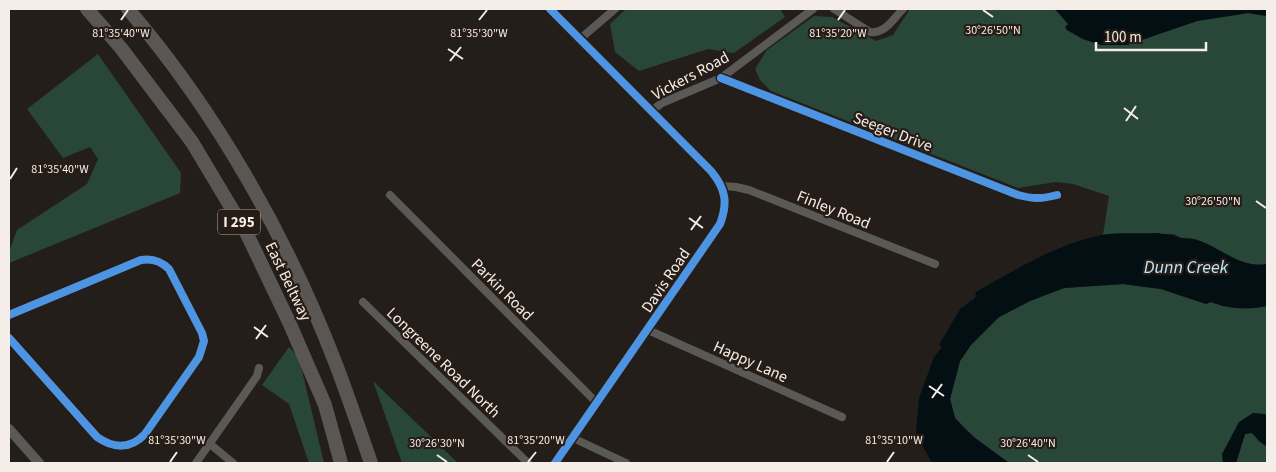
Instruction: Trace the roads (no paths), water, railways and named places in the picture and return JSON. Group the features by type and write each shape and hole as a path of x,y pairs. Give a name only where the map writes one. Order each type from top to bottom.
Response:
{"highway":[{"name":"East Beltway","path":"87,9 121,48 192,142 247,234 289,322 325,405 341,463"},
{"name":"East Beltway","path":"128,9 194,94 240,166 297,273 337,366 371,463"}],"street":[{"path":"550,9 711,171 722,186"},
{"path":"580,39 615,9"},
{"name":"Vickers Road","path":"652,111 662,103 721,78 813,9"},
{"path":"834,9 870,32 876,33 885,29 903,9"},
{"name":"Seeger Drive","path":"721,78 1018,195 1031,199 1057,195"},
{"name":"Finley Road","path":"722,186 749,190 935,264"},
{"name":"Davis Road","path":"556,463 720,224 725,207 722,186"},
{"name":"Parkin Road","path":"390,195 597,403"},
{"path":"156,261 160,251"},
{"path":"9,315 141,260 149,259 164,264 169,269 202,333 204,341 199,357 145,434 139,440 123,446 114,446 97,437 9,338"},
{"name":"Longreene Road North","path":"363,302 528,463"},
{"name":"Happy Lane","path":"648,330 842,417"},
{"path":"196,463 257,376 259,368"},
{"path":"9,429 40,463"},
{"path":"573,438 626,463"},
{"path":"210,444 234,463"},
{"path":"123,446 123,455"}],"water":[{"path":"1055,9 1267,9 1267,16 1248,13 1197,21 1127,45 1101,45 1083,39 1067,30 1065,27 1068,24"},
{"name":"Dunn Creek","path":"1156,233 1194,239 1238,260 1257,265 1267,264 1267,306 1239,308 1211,302 1206,304 1161,289 1123,284 1064,288 1030,301 999,317 971,345 960,361 950,399 955,418 965,429 1009,463 932,463 916,433 919,398 934,357 942,347 939,345 960,309 975,298 976,292 1037,258 1069,244 1108,234"},
{"path":"1253,413 1265,414 1267,418 1267,447 1252,433 1245,434 1236,463 1223,463 1222,454 1239,422"}]}
